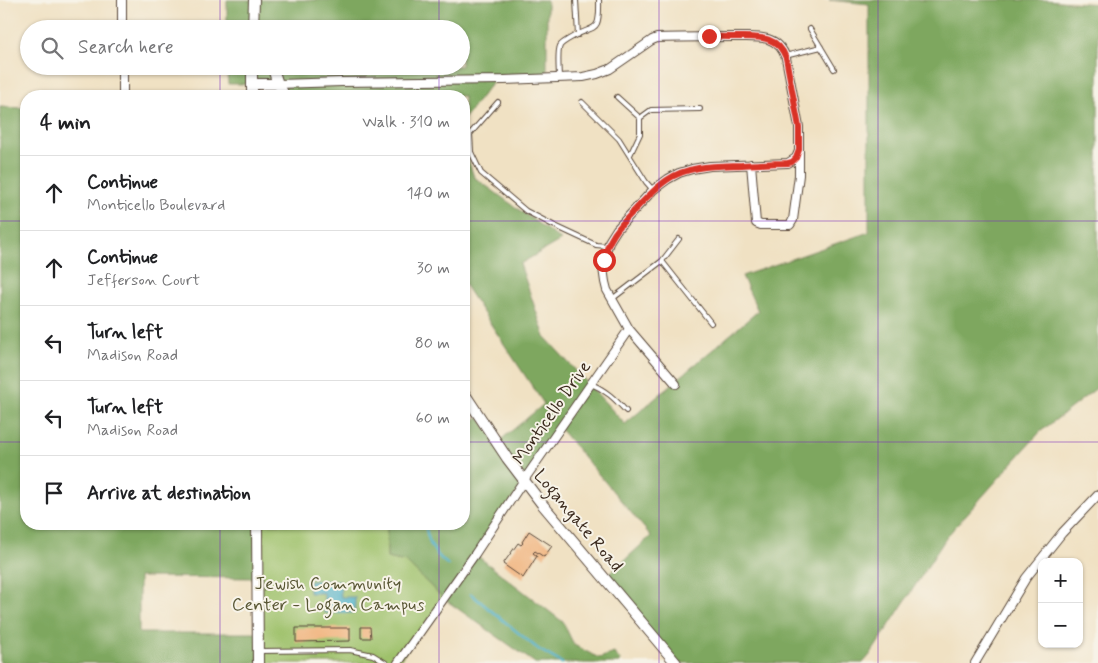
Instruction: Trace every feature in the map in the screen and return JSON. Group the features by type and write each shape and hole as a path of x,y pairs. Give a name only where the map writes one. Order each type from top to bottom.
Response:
{"street":[{"path":"122,0 122,20"},
{"path":"254,0 254,20"},
{"path":"252,84 583,77 610,69 657,38 758,37 767,39 780,46 786,56 799,127 798,184 793,220 790,225 761,225 756,223 751,164"},
{"path":"122,75 123,90"},
{"path":"252,75 252,90"},
{"path":"275,75 281,90"},
{"path":"676,384 629,329 607,290 604,260 607,246 617,229 653,190 679,173 710,166 792,162 799,150"},
{"name":"Monticello Drive","path":"398,663 470,562 524,480 629,329"},
{"name":"Logangate Road","path":"470,402 507,458 542,504 676,663"},
{"path":"975,663 1026,578 1062,533 1098,495"},
{"path":"257,530 258,663"}],"lane":[{"path":"576,0 578,35"},
{"path":"560,78 559,49 562,44 596,26 598,23 599,0"},
{"path":"810,29 834,69"},
{"path":"786,56 821,47"},
{"path":"618,97 640,118 640,134 630,155"},
{"path":"498,102 470,134 471,152 481,173 526,211 596,245 607,246"},
{"path":"582,102 619,139 653,190"},
{"path":"640,118 651,110 700,109"},
{"path":"612,299 662,260 678,239"},
{"path":"662,260 711,323"},
{"path":"591,384 614,397 626,411"},
{"path":"258,651 350,650 372,655 386,663"}],"green space":[{"path":"227,0 547,0 547,79 494,80 470,111 470,90 282,90 278,84 228,84 228,75 470,75 470,20 227,20"},
{"path":"829,0 1044,0 1098,4 1098,387 1040,432 948,535 863,663 676,663 605,578 651,536 560,429 475,554 563,622 574,645 599,658 614,653 620,660 620,663 535,663 444,599 406,562 387,558 387,530 470,530 470,423 479,417 497,443 544,404 470,293 470,165 474,177 561,240 520,264 545,337 625,424 758,311 742,276 869,232 869,4"},
{"path":"0,107 20,108 20,530 257,530 258,578 139,577 139,633 258,633 258,663 0,663"},
{"name":"Jewish Community Center - Logan Campus","path":"257,530 387,530 387,558 406,562 444,599 398,663 258,663"}],"water":[{"path":"340,580 341,597 355,597 355,613 324,613 324,593 309,593 309,581"}],"building":[{"path":"529,531 552,546 544,557 535,551 533,553 537,556 523,578 503,564 518,543 521,545 523,543"},
{"path":"361,627 370,627 371,638 361,638"},
{"path":"296,628 350,628 350,641 296,642"}],"waterway":[{"path":"426,530 432,547 448,565"},
{"path":"471,594 538,649 562,663"}],"route":[{"path":"604,260 607,246 617,229 653,190 679,173 710,166 788,163 796,158 799,150 799,127 786,58 780,46 767,39 758,37 709,36"}]}
